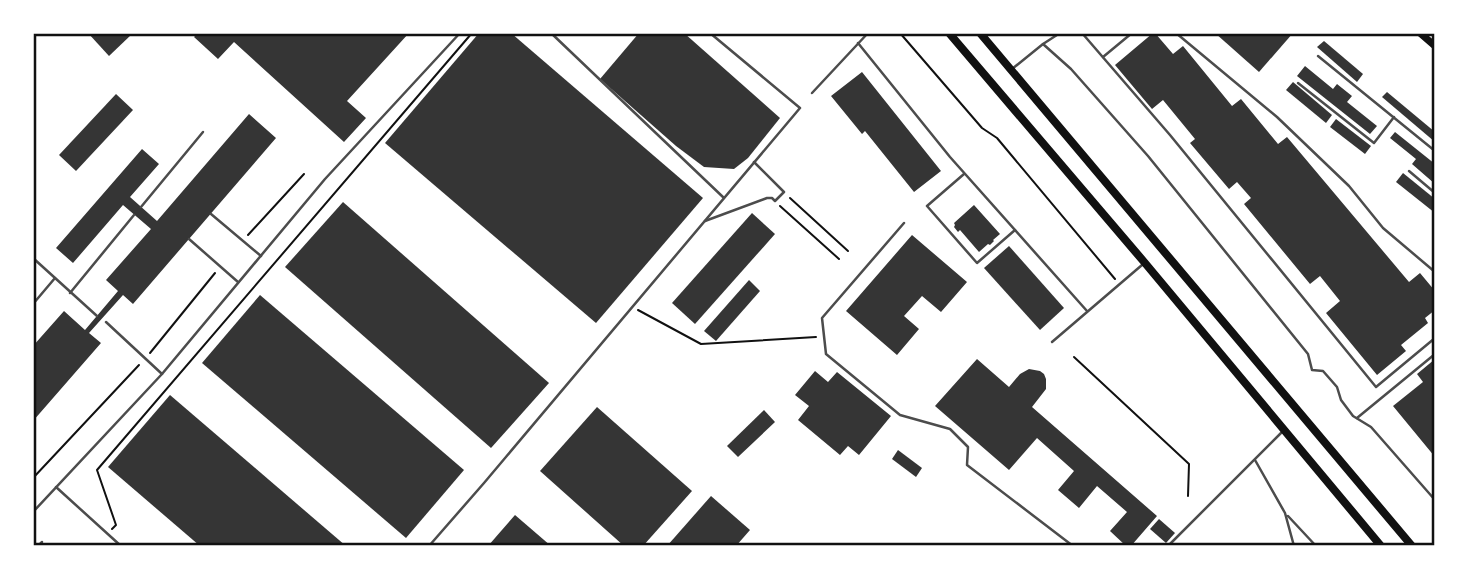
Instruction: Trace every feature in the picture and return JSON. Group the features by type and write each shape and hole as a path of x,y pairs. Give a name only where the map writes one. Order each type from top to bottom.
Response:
{"highway":[{"path":"949,33 1381,546"},
{"path":"980,33 1412,546"}],"main road":[{"path":"1424,35 1435,46"}],"lane":[{"path":"33,512 162,374 325,179 460,33"},
{"path":"551,33 724,198"},
{"path":"429,546 800,108 710,33"},
{"path":"812,93 868,33"},
{"path":"1011,70 1060,33"},
{"path":"1082,33 1170,135 1376,387 1435,338"},
{"path":"1103,57 1132,33"},
{"path":"1177,33 1277,117 1349,186 1384,228 1435,272"},
{"path":"858,43 965,173 1087,311"},
{"path":"1043,44 1071,69 1148,156 1308,354 1312,370 1323,371 1337,387 1341,400 1353,415 1371,427 1435,500"},
{"path":"1318,56 1435,151"},
{"path":"1298,83 1374,143 1394,117"},
{"path":"141,207 203,132"},
{"path":"705,221 767,198 775,201 784,192 754,162"},
{"path":"1409,171 1435,192"},
{"path":"965,173 927,206 978,263 1015,230"},
{"path":"211,214 261,256"},
{"path":"70,293 134,215"},
{"path":"904,223 822,318 826,354 900,415 950,429 968,447 967,465 1073,546"},
{"path":"189,239 238,282"},
{"path":"33,258 97,316"},
{"path":"1052,342 1145,263"},
{"path":"33,304 55,278"},
{"path":"106,322 162,374"},
{"path":"1357,418 1435,354"},
{"path":"1168,546 1284,431"},
{"path":"1255,460 1285,513 1316,546"},
{"path":"56,487 121,546"},
{"path":"1285,513 1294,546"},
{"path":"38,546 42,542"}],"path":[{"path":"108,534 116,524 97,470 472,33"},
{"path":"900,33 982,128 997,138 1119,284"},
{"path":"243,241 304,174"},
{"path":"784,192 848,251"},
{"path":"775,201 839,259"},
{"path":"33,478 145,359 220,267"},
{"path":"632,307 701,344 824,336"},
{"path":"1074,357 1189,464 1188,496"}],"building":[{"path":"88,33 129,33 131,35 109,56"},
{"path":"198,33 409,33 347,101 366,118 344,142 234,42 218,59 194,37"},
{"path":"479,33 511,33 703,198 596,323 385,143"},
{"path":"639,33 684,33 780,118 748,158 734,169 704,167 600,79"},
{"path":"1153,33 1173,54 1183,46 1232,106 1241,99 1278,144 1287,137 1409,282 1420,273 1435,291 1435,310 1425,318 1428,323 1401,345 1406,351 1377,375 1326,313 1340,301 1320,276 1310,284 1244,204 1251,198 1237,182 1229,189 1190,143 1195,139 1163,100 1152,109 1115,65"},
{"path":"1215,33 1293,33 1259,72"},
{"path":"1324,41 1363,74 1357,82 1317,47"},
{"path":"1305,66 1333,89 1337,84 1352,96 1347,102 1377,126 1370,134 1297,76"},
{"path":"862,72 941,171 914,192 865,131 862,134 831,96"},
{"path":"1293,82 1332,115 1326,123 1286,90"},
{"path":"1387,92 1435,132 1435,142 1382,97"},
{"path":"116,94 133,110 76,171 59,155"},
{"path":"249,114 276,138 133,304 123,295 89,333 101,343 33,421 33,346 64,311 85,330 118,291 106,280 151,229 123,205 73,263 56,248 142,149 159,164 130,197 157,221"},
{"path":"1336,119 1371,146 1365,154 1330,127"},
{"path":"1395,132 1435,164 1435,184 1412,164 1416,159 1390,138"},
{"path":"1403,173 1435,199 1435,213 1396,182"},
{"path":"343,202 549,383 491,448 285,267"},
{"path":"974,205 1000,234 979,252 960,230 958,232 954,227 954,223"},
{"path":"752,213 775,234 695,324 672,303"},
{"path":"912,235 967,282 941,312 922,296 904,316 919,329 897,355 846,311"},
{"path":"1009,246 1064,308 1040,330 984,268"},
{"path":"749,280 760,291 716,341 704,331"},
{"path":"260,295 464,470 406,538 202,363"},
{"path":"977,359 1009,387 1020,374 1029,369 1044,374 1046,389 1032,407 1157,516 1131,546 1126,546 1110,531 1127,512 1097,486 1079,508 1058,490 1074,471 1037,438 1009,470 935,406"},
{"path":"1435,359 1435,457 1393,406 1423,382 1417,374"},
{"path":"815,371 828,382 837,372 891,416 859,455 848,446 840,455 798,420 809,406 795,395"},
{"path":"170,395 346,546 200,546 108,467"},
{"path":"597,407 692,491 643,546 624,546 540,471"},
{"path":"764,410 775,422 738,457 727,446"},
{"path":"898,450 922,468 916,477 892,459"},
{"path":"711,496 750,530 736,546 667,546"},
{"path":"515,515 551,546 488,546"},
{"path":"1159,519 1175,533 1166,543 1150,529"}]}
